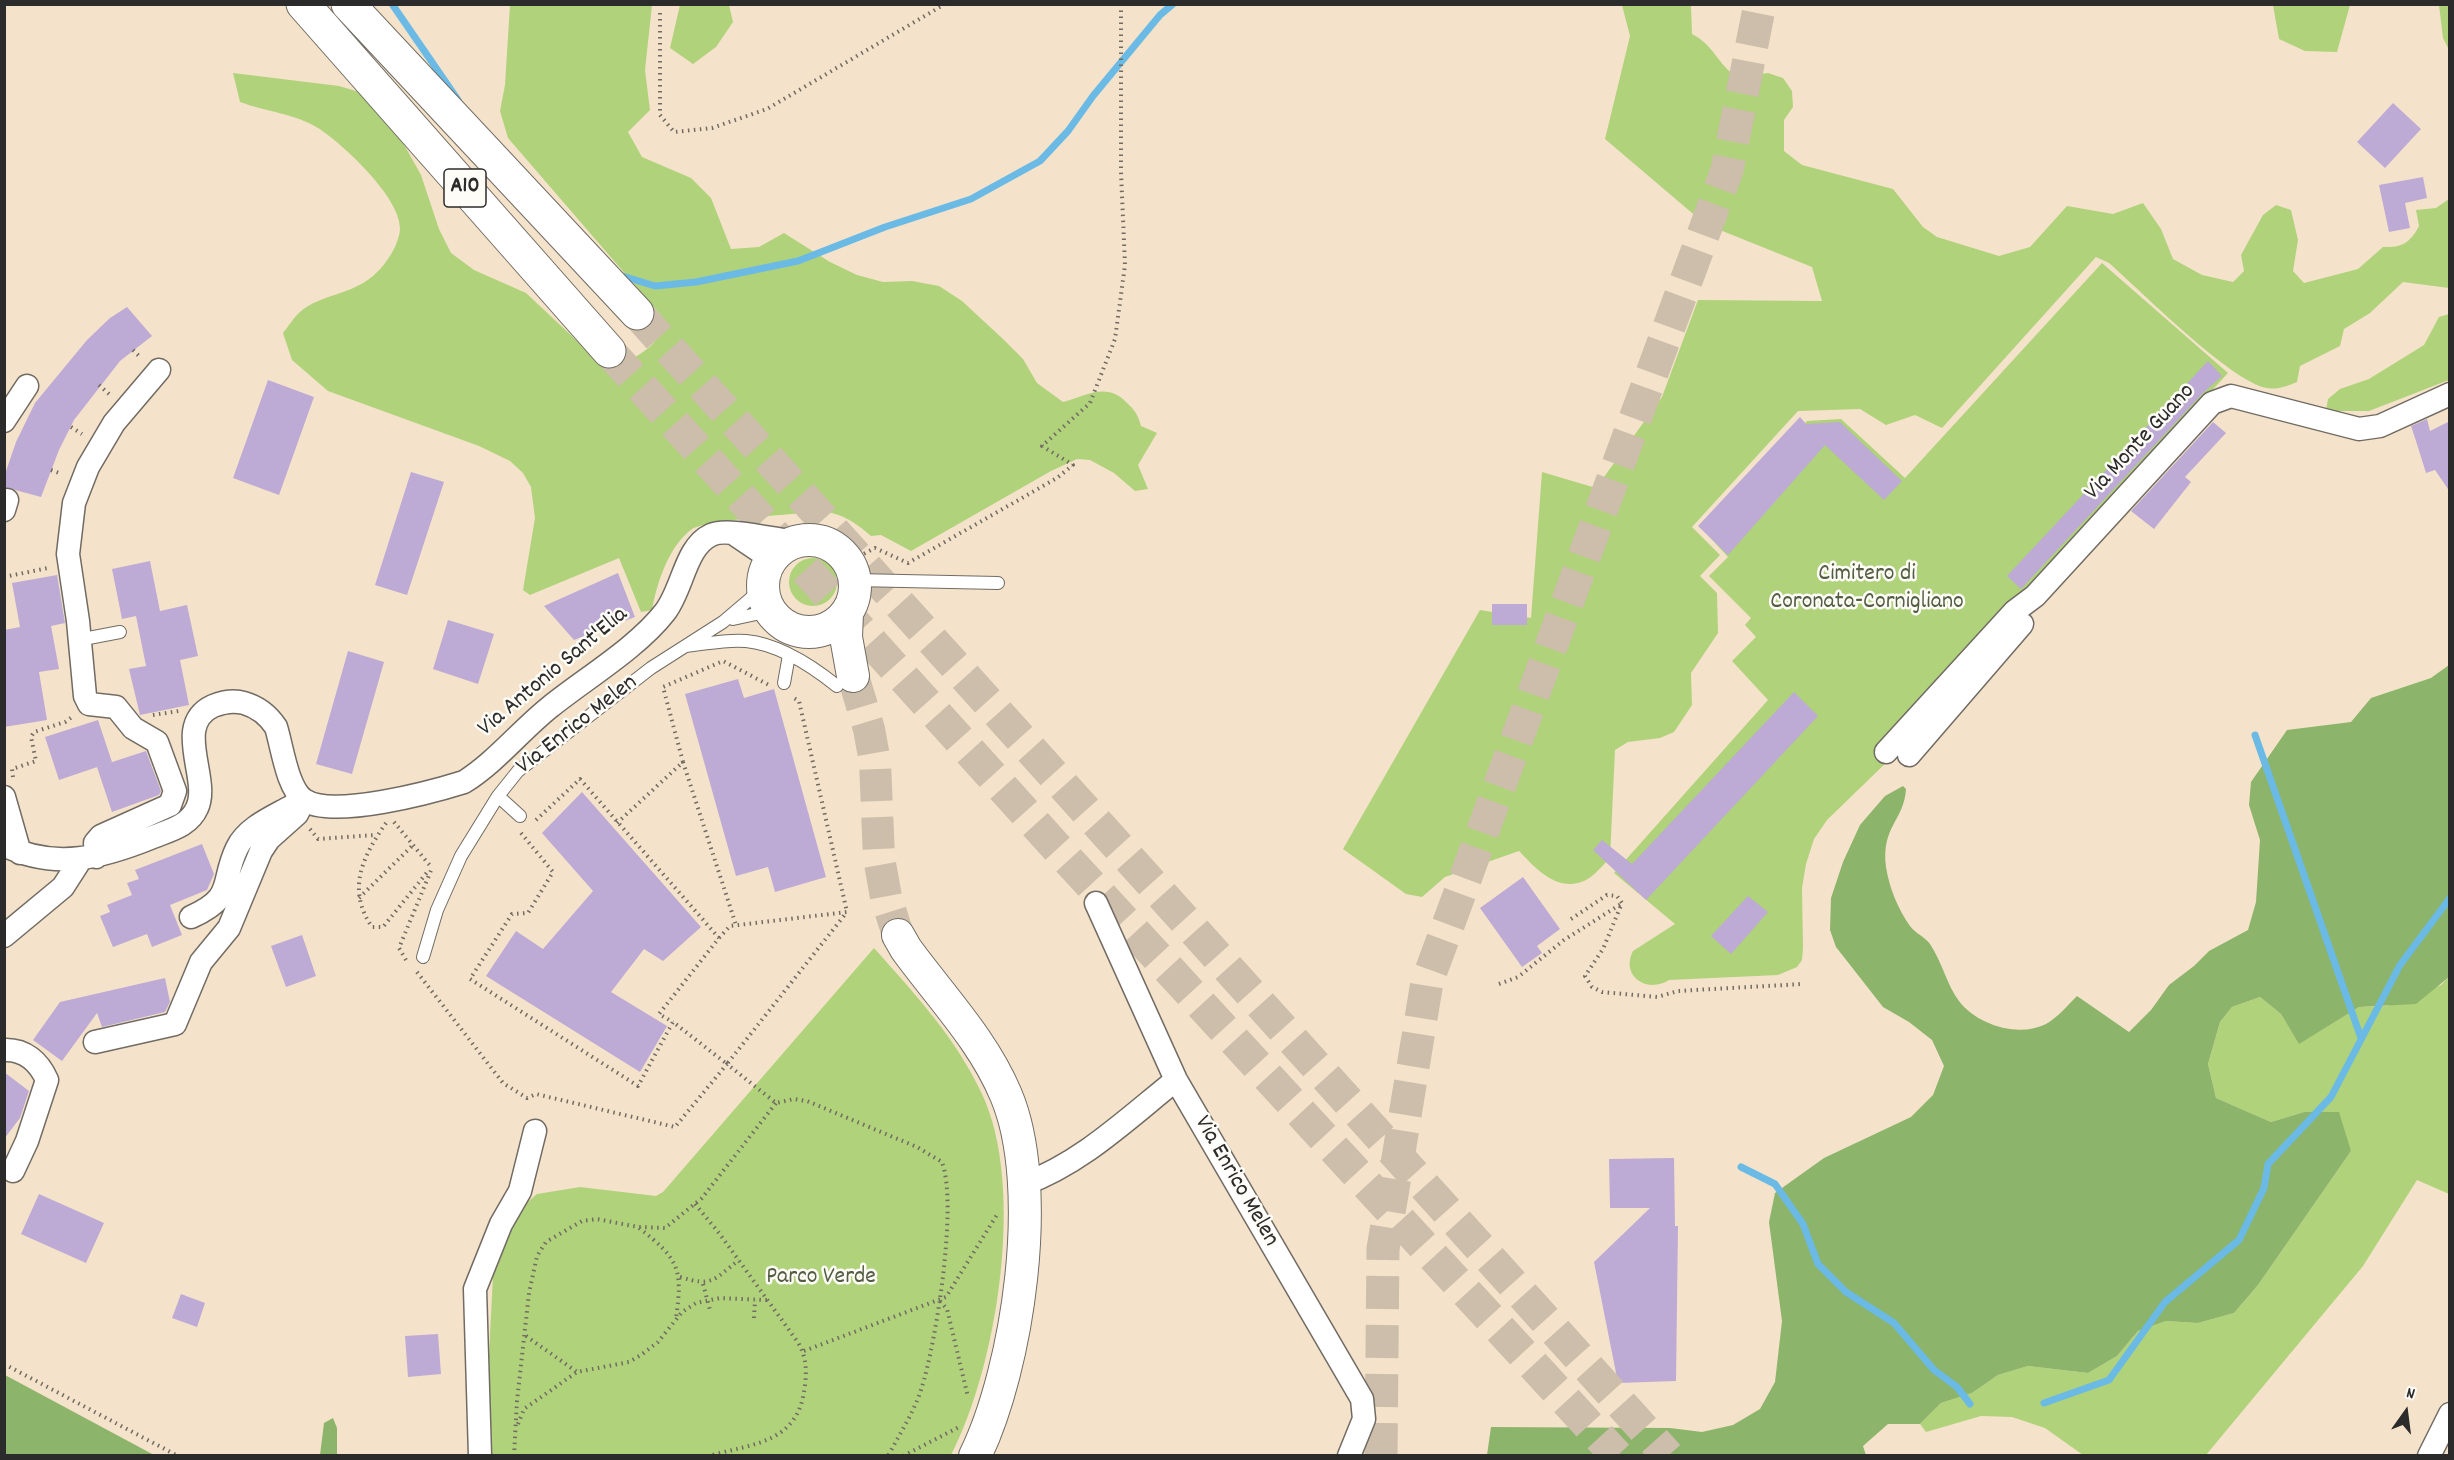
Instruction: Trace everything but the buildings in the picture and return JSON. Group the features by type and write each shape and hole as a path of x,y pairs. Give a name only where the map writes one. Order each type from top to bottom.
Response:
{"highway":[{"name":"A10","path":"348,5 637,313"},
{"name":"A10","path":"312,15 609,351"}],"street":[{"path":"4,936 63,886 89,858 95,843 101,836 170,805 175,791 158,742 132,728 116,706 89,704 85,696 70,564 69,534 74,503 88,467 114,423 159,370"},
{"path":"4,420 27,386"},
{"name":"Via Monte Guano","path":"1886,752 2015,611 2035,596 2212,403 2223,397 2237,398 2359,429 2380,426 2450,394"},
{"name":"Via Antonio Sant'Elia","path":"301,807 349,808 477,778 548,708 660,619 676,595 692,553 703,539 714,533 733,534 775,575"},
{"path":"733,534 775,575 790,628 813,632 833,626 847,613"},
{"path":"775,575 816,541 842,554 851,571 854,597 847,613 846,637 853,676 831,648 813,632"},
{"name":"Via Monte Guano","path":"1910,755 2030,614 2035,596"},
{"path":"10,792 12,849 45,860 89,858 120,851 183,825 191,818 198,806 200,792 195,731 204,714 220,703 243,703 254,706 271,718 276,727 301,807"},
{"path":"191,917 208,910 227,886 237,848 248,833 301,807"},
{"path":"95,1041 175,1024 201,962 229,928 261,851 269,839 301,807"},
{"name":"Via Enrico Melen","path":"1096,903 1176,1080 1362,1399 1364,1419 1349,1455"},
{"path":"898,935 985,1053 1006,1094 1021,1146 1024,1184 1022,1252 1017,1301 1004,1372 980,1443"},
{"path":"4,1050 11,1050 33,1059 41,1067 47,1080 27,1141 13,1171"},
{"path":"1024,1184 1059,1170 1090,1149 1176,1080"},
{"path":"480,1455 475,1288 501,1224 520,1191 535,1131"},
{"path":"2429,1455 2450,1414"}],"lane":[{"path":"851,571 998,583"},
{"name":"Via Enrico Melen","path":"723,622 749,614 775,575"},
{"name":"Via Enrico Melen","path":"423,957 437,910 461,856 498,796 518,771 682,647 723,622 775,575"},
{"path":"78,639 120,632"},
{"path":"682,647 749,641 789,655 837,686"},
{"path":"784,683 789,655"},
{"path":"498,796 520,816"}],"path":[{"path":"660,13 660,115 674,132 712,128 767,109 945,4"},
{"path":"851,571 875,548 908,563 1057,477 1073,465 1042,446 1090,403 1115,339 1125,265 1121,172 1121,4"},
{"path":"4,577 70,564"},
{"path":"736,925 683,762 663,687 723,662 771,686"},
{"path":"790,696 799,701 847,912"},
{"path":"10,792 12,769 36,761 31,737 34,732 65,722 89,704"},
{"path":"617,823 683,762"},
{"path":"673,1022 638,1086 470,979 512,914 528,913 554,872 520,834 580,779 719,938"},
{"path":"301,807 318,839 376,835 362,864 359,898 372,927 383,927 432,868"},
{"path":"389,817 432,868"},
{"path":"359,898 413,845"},
{"path":"432,868 399,948 400,953 503,1083 527,1098 536,1094 675,1127 847,912"},
{"path":"1571,919 1607,895 1617,896 1622,903"},
{"path":"1499,984 1518,977 1564,940 1622,903"},
{"path":"1622,903 1604,949 1586,976 1592,987 1602,992 1658,997 1678,991 1802,984"},
{"path":"776,1103 673,1022 659,1014 730,926 847,912"},
{"path":"514,1455 518,1425 517,1401 533,1273 537,1256 546,1242 582,1221 597,1219 638,1227 665,1228 695,1204 776,1103 794,1099 807,1101 898,1138 942,1162 948,1189 939,1301 921,1390 907,1423 888,1455"},
{"path":"695,1204 739,1260 804,1352 806,1374 804,1394 795,1419 785,1430 772,1439 755,1445 709,1455"},
{"path":"804,1352 946,1297 999,1211"},
{"path":"638,1227 661,1247 680,1277 676,1319"},
{"path":"680,1277 703,1284 714,1280 739,1260"},
{"path":"703,1284 710,1310"},
{"path":"518,1425 524,1409 577,1372 628,1362 641,1355 658,1342 688,1307 720,1298 767,1300"},
{"path":"754,1318 755,1300"},
{"path":"939,1301 947,1309 969,1401"},
{"path":"525,1335 537,1347 577,1372"},
{"path":"4,1364 178,1455"},
{"path":"903,1455 965,1424 980,1443"}],"green space":[{"path":"510,5 652,5 645,70 650,110 628,132 642,157 691,178 711,198 731,249 759,247 784,233 830,262 857,275 883,282 912,281 939,286 962,301 1003,339 1023,359 1037,383 1063,402 1096,392 1104,392 1119,396 1129,405 1136,413 1141,426 1157,433 1138,465 1148,489 1135,491 1114,473 1090,460 1077,459 1051,471 911,551 881,535 871,536 853,522 832,513 760,517 692,529 676,545 670,555 657,588 652,610 641,612 619,558 530,595 523,590 535,518 531,487 523,473 510,461 479,446 328,391 292,360 283,333 298,314 308,306 355,287 378,271 387,261 397,242 400,229 398,216 391,202 369,173 342,146 318,128 300,119 240,102 233,73 339,86 366,94 392,123 421,175 439,229 451,253 474,270 526,293 590,353 620,365 642,353 654,343 665,320 508,138 500,111 505,85"},
{"path":"680,5 729,5 733,22 716,47 693,64 670,48"},
{"path":"1622,5 1691,5 1692,34 1706,44 1730,72 1737,77 1768,73 1783,78 1792,91 1793,107 1784,120 1784,151 1802,165 1893,189 1923,227 1937,237 1999,256 2030,247 2067,206 2113,214 2143,203 2161,229 2173,259 2202,275 2233,282 2244,271 2241,255 2263,215 2276,205 2291,210 2298,240 2293,271 2304,283 2358,269 2383,247 2395,247 2405,243 2419,226 2416,210 2436,208 2449,199 2449,288 2403,282 2370,313 2344,329 2340,346 2300,366 2297,382 2282,387 2267,388 2251,382 2232,370 2186,334 2109,263 2096,257 1942,428 1915,415 1886,425 1860,409 1798,411 1692,527 1720,555 1700,576 1717,593 1718,633 1691,673 1692,705 1674,732 1660,738 1628,742 1615,750 1610,858 1586,880 1576,884 1567,884 1557,882 1541,872 1519,851 1445,877 1422,897 1406,894 1343,849 1480,610 1531,618 1542,472 1596,488 1662,397 1698,300 1822,301 1812,267 1705,224 1605,139 1630,36"},
{"path":"2273,5 2350,5 2337,52 2305,51 2279,39"},
{"path":"2439,5 2449,5 2449,50 2443,38"},
{"name":"Cimitero di Coronata-Cornigliano","path":"2102,263 2228,373 1946,677 1891,758 1827,820 1814,839 1806,864 1802,888 1802,960 1797,967 1778,975 1669,980 1652,985 1638,980 1630,968 1633,951 1675,924 1614,873 1768,700 1732,661 1756,637 1745,625 1751,618 1709,576 1728,557 1704,531 1807,421 1841,419 1905,478"},
{"path":"2449,314 2449,380 2369,411 2326,411 2328,399 2340,389 2369,379 2424,345 2439,317"},
{"path":"808,558 818,558 833,568 837,582 833,596 827,602 818,606 808,606 793,596 789,587 789,577 799,562"},
{"path":"2449,665 2449,977 2416,1004 2359,1007 2299,1044 2281,1014 2260,997 2232,1007 2220,1022 2208,1064 2216,1098 2271,1122 2304,1112 2339,1112 2351,1151 2258,1285 2234,1313 2198,1323 2166,1321 2138,1331 2117,1356 2088,1373 2028,1366 1998,1375 1972,1393 1941,1403 1920,1424 1888,1424 1863,1446 1866,1455 1487,1455 1491,1427 1670,1428 1702,1432 1733,1425 1760,1409 1775,1382 1782,1321 1769,1222 1775,1193 1824,1158 1911,1117 1933,1095 1944,1066 1932,1040 1909,1022 1883,1007 1836,947 1830,930 1831,898 1843,862 1860,825 1885,796 1903,786 1906,789 1885,853 1887,875 1895,898 1910,926 1930,944 1955,995 1967,1009 1987,1023 2024,1030 2046,1024 2077,996 2129,1032 2151,1010 2169,985 2209,951 2248,930 2256,902 2260,840 2249,805 2251,782 2287,730 2351,722 2371,698 2431,678"},
{"name":"Parco Verde","path":"874,948 934,1017 972,1074 982,1094 995,1133 1002,1177 1004,1226 993,1327 967,1418 951,1455 484,1456 493,1275 517,1211 537,1194 580,1187 656,1196 663,1192"},
{"path":"2449,977 2449,1194 2417,1180 2363,1266 2206,1455 2083,1455 2045,1428 2012,1417 1981,1416 1926,1432 1920,1424 1941,1403 1972,1393 1998,1375 2028,1366 2088,1373 2117,1356 2138,1331 2166,1321 2198,1323 2234,1313 2258,1285 2351,1151 2304,1112 2271,1122 2216,1098 2208,1064 2220,1022 2232,1007 2260,997 2281,1014 2299,1043 2359,1007 2387,1006 2441,985"},
{"path":"5,1375 154,1455 5,1455"},
{"path":"333,1418 337,1428 337,1455 320,1455 324,1423"}],"waterway":[{"path":"392,4 458,100"},
{"path":"619,275 655,286 696,282 798,261 885,227 971,199 1040,161 1068,131 1093,96 1160,15 1173,4"},
{"path":"2255,735 2361,1038"},
{"path":"2044,1403 2109,1380 2165,1302 2239,1240 2264,1188 2268,1164 2331,1097 2400,965 2450,898"},
{"path":"1741,1167 1775,1184 1803,1224 1818,1264 1846,1292 1894,1323 1934,1370 1957,1387 1970,1404"}],"tunnel":[{"path":"1381,1456 1383,1249 1427,982 1727,170 1760,4"},
{"path":"637,313 1668,1456"},
{"path":"609,351 1057,848 1617,1456"},
{"path":"853,676 869,729 875,762 879,858 886,897 898,935"}]}
